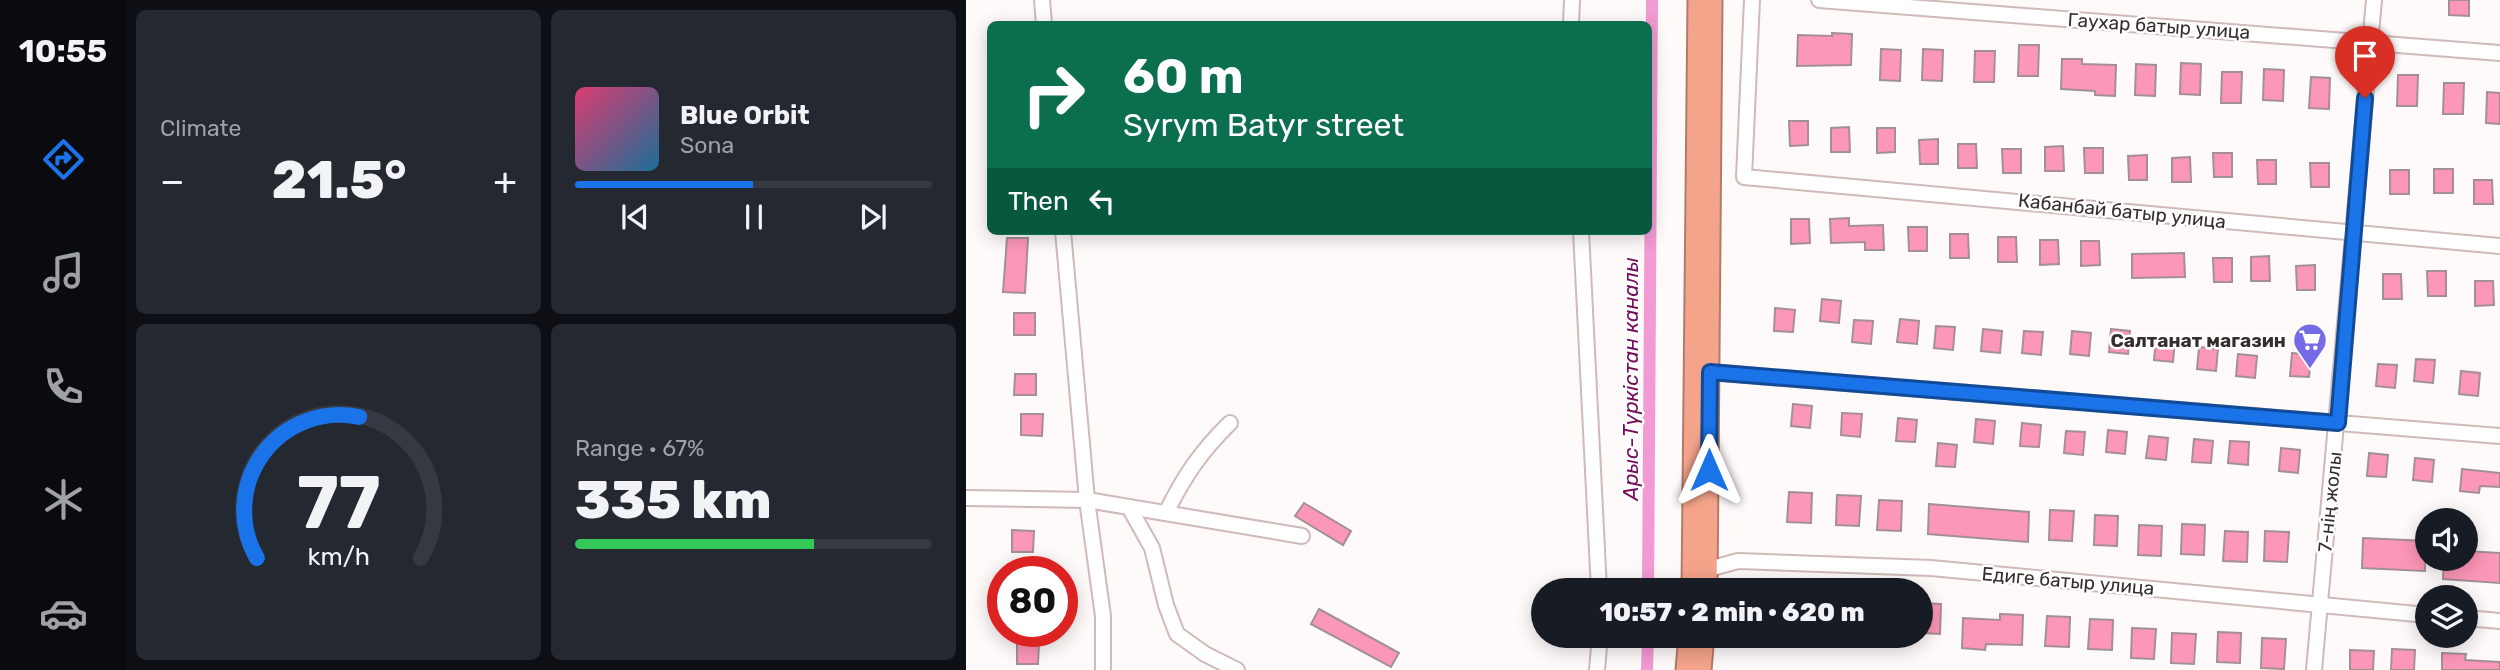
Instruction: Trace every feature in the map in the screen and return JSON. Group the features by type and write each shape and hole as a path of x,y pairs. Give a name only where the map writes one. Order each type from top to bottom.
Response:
{"highway":[{"path":"1692,578 1698,0"},
{"path":"1708,578 1712,0"},
{"path":"1686,670 1688,648"},
{"path":"1700,670 1702,648"}],"street":[{"path":"1042,0 1044,21"},
{"path":"1571,21 1572,0"},
{"name":"Кабанбай батыр улица","path":"1752,0 1744,177 2500,246"},
{"name":"Гаухар батыр улица","path":"1819,0 2500,53"},
{"name":"7-нің жолы","path":"2314,670 2374,0"},
{"path":"1063,235 1087,500 1103,616 1103,670"},
{"path":"1581,235 1598,578"},
{"path":"1710,372 2500,436"},
{"path":"1166,513 1184,477 1202,450 1230,423"},
{"path":"966,498 1087,500 1302,536"},
{"path":"1129,507 1152,548 1166,605 1178,634 1205,654 1237,670"},
{"name":"Едиге батыр улица","path":"1709,569 1738,561 1931,568 2415,614"},
{"path":"2478,619 2500,621"},
{"path":"1597,670 1599,648"}],"building":[{"path":"2449,0 2469,0 2469,16 2449,15"},
{"path":"1832,33 1852,34 1851,65 1797,66 1798,35 1832,36"},
{"path":"2019,45 2039,45 2038,76 2018,76"},
{"path":"1881,49 1901,50 1900,81 1880,80"},
{"path":"1923,49 1943,50 1942,81 1922,80"},
{"path":"1975,51 1995,51 1994,82 1974,82"},
{"path":"2062,59 2082,59 2082,64 2116,65 2115,96 2095,95 2095,91 2061,89"},
{"path":"2181,63 2201,64 2200,95 2180,94"},
{"path":"2136,64 2156,65 2155,96 2135,95"},
{"path":"2264,69 2284,70 2283,101 2263,100"},
{"path":"2222,72 2242,72 2241,103 2221,103"},
{"path":"2398,75 2418,75 2417,106 2397,106"},
{"path":"2311,77 2330,78 2329,109 2309,108"},
{"path":"2444,83 2464,83 2463,114 2443,114"},
{"path":"2487,92 2500,93 2500,124 2486,123"},
{"path":"1789,121 1808,121 1808,145 1790,146"},
{"path":"1849,127 1850,152 1831,152 1831,128"},
{"path":"1877,128 1895,128 1895,152 1877,153"},
{"path":"1938,139 1938,164 1920,164 1919,140"},
{"path":"1958,144 1976,144 1977,168 1958,168"},
{"path":"2063,146 2064,171 2045,171 2045,147"},
{"path":"2084,148 2103,148 2103,173 2085,173"},
{"path":"2002,149 2021,149 2021,173 2003,173"},
{"path":"2213,153 2232,153 2232,177 2214,177"},
{"path":"2147,155 2147,180 2129,180 2128,156"},
{"path":"2190,157 2191,182 2172,182 2172,158"},
{"path":"2257,160 2276,160 2276,184 2258,184"},
{"path":"2310,163 2329,163 2329,187 2311,187"},
{"path":"2434,169 2453,169 2453,193 2434,193"},
{"path":"2390,170 2409,170 2409,194 2390,194"},
{"path":"2474,180 2492,180 2493,204 2474,204"},
{"path":"1849,218 1849,226 1883,225 1884,250 1865,250 1865,242 1831,243 1830,219"},
{"path":"1791,219 1809,219 1810,243 1791,244"},
{"path":"1908,227 1927,227 1927,251 1909,251"},
{"path":"1950,234 1968,234 1969,258 1950,258"},
{"path":"1998,237 2016,237 2017,262 1998,262"},
{"path":"1007,238 1028,238 1025,293 1003,292"},
{"path":"2040,240 2058,240 2059,264 2040,265"},
{"path":"2081,241 2099,241 2100,265 2081,266"},
{"path":"2184,253 2185,277 2132,278 2132,254"},
{"path":"2269,256 2270,281 2251,281 2251,257"},
{"path":"2213,258 2232,258 2232,282 2214,282"},
{"path":"2315,265 2315,290 2297,290 2296,266"},
{"path":"2427,271 2446,271 2446,296 2428,296"},
{"path":"2383,274 2401,274 2402,299 2383,299"},
{"path":"2475,281 2493,281 2494,305 2475,306"},
{"path":"1822,299 1841,301 1839,323 1820,321"},
{"path":"1775,308 1795,310 1793,332 1774,331"},
{"path":"1014,313 1035,313 1035,335 1014,335"},
{"path":"1900,319 1919,321 1917,344 1897,342"},
{"path":"1854,320 1873,321 1871,344 1852,342"},
{"path":"1936,326 1955,327 1953,350 1934,348"},
{"path":"1983,329 2002,331 2000,353 1981,351"},
{"path":"2111,329 2130,331 2128,354 2109,352"},
{"path":"2024,331 2043,332 2041,355 2022,353"},
{"path":"2072,331 2091,333 2089,356 2070,354"},
{"path":"2156,338 2175,339 2173,362 2154,360"},
{"path":"2199,347 2218,349 2216,371 2197,369"},
{"path":"2292,353 2311,355 2309,377 2290,376"},
{"path":"2238,354 2257,356 2255,378 2236,376"},
{"path":"2416,359 2435,360 2433,383 2414,381"},
{"path":"2378,364 2397,365 2395,388 2376,386"},
{"path":"2461,371 2480,373 2478,396 2459,394"},
{"path":"1015,374 1036,374 1036,395 1014,395"},
{"path":"1793,404 1812,406 1810,428 1791,426"},
{"path":"1842,413 1862,414 1860,437 1841,435"},
{"path":"1021,414 1043,414 1042,436 1021,435"},
{"path":"1898,418 1917,420 1915,442 1896,441"},
{"path":"1976,419 1995,421 1993,444 1974,442"},
{"path":"2022,423 2041,425 2039,447 2020,446"},
{"path":"2108,430 2127,432 2125,454 2106,452"},
{"path":"2066,431 2085,432 2083,455 2064,453"},
{"path":"2149,436 2168,438 2166,460 2146,458"},
{"path":"2194,439 2213,441 2211,463 2192,462"},
{"path":"2230,441 2249,442 2248,465 2228,463"},
{"path":"1938,443 1957,445 1955,467 1936,466"},
{"path":"2281,448 2300,450 2298,473 2279,471"},
{"path":"2369,453 2388,455 2386,477 2367,476"},
{"path":"2415,458 2434,460 2432,482 2413,480"},
{"path":"2462,469 2500,473 2500,487 2480,486 2479,493 2460,491"},
{"path":"1789,492 1812,493 1811,523 1787,522"},
{"path":"1837,495 1861,496 1859,526 1836,525"},
{"path":"1879,500 1902,501 1901,531 1877,530"},
{"path":"1304,503 1351,531 1343,545 1295,516"},
{"path":"1929,504 2029,512 2028,542 1928,534"},
{"path":"2050,510 2074,511 2072,541 2049,540"},
{"path":"2095,515 2118,516 2117,546 2094,545"},
{"path":"2182,524 2205,525 2204,555 2181,554"},
{"path":"2139,525 2162,526 2161,556 2138,555"},
{"path":"1012,530 1034,531 1033,552 1012,552"},
{"path":"2225,531 2248,532 2247,562 2223,561"},
{"path":"2265,531 2289,532 2287,562 2264,561"},
{"path":"2363,538 2415,540 2415,571 2362,568"},
{"path":"2478,552 2500,553 2500,583 2443,579 2443,571 2478,571"},
{"path":"1933,604 1941,604 1940,634 1933,634"},
{"path":"1319,609 1399,653 1391,667 1311,624"},
{"path":"2000,614 2023,615 2022,645 1986,644 1985,650 1962,648 1963,618 2000,620"},
{"path":"2047,616 2070,617 2069,647 2045,646"},
{"path":"2090,619 2113,620 2112,650 2088,649"},
{"path":"2132,628 2156,629 2154,659 2131,658"},
{"path":"2218,632 2241,633 2240,663 2217,662"},
{"path":"2172,633 2196,634 2194,664 2171,663"},
{"path":"2262,638 2286,639 2284,669 2261,668"},
{"path":"1017,647 1039,647 1038,664 1017,664"},
{"path":"2392,649 2415,650 2414,670 2391,670"},
{"path":"2350,650 2374,651 2373,670 2350,670"},
{"path":"2442,653 2466,654 2465,660 2500,662 2500,670 2442,670"}],"waterway":[{"name":"Арыс-Түркістан каналы","path":"1652,0 1652,21"},
{"name":"Арыс-Түркістан каналы","path":"1648,578 1650,235"},
{"name":"Арыс-Түркістан каналы","path":"1647,670 1648,648"}],"place":[{"name":"Салтанат магазин","path":"2310,370"}],"route":[{"path":"1709,470 1710,372 2338,423 2365,98"}]}
